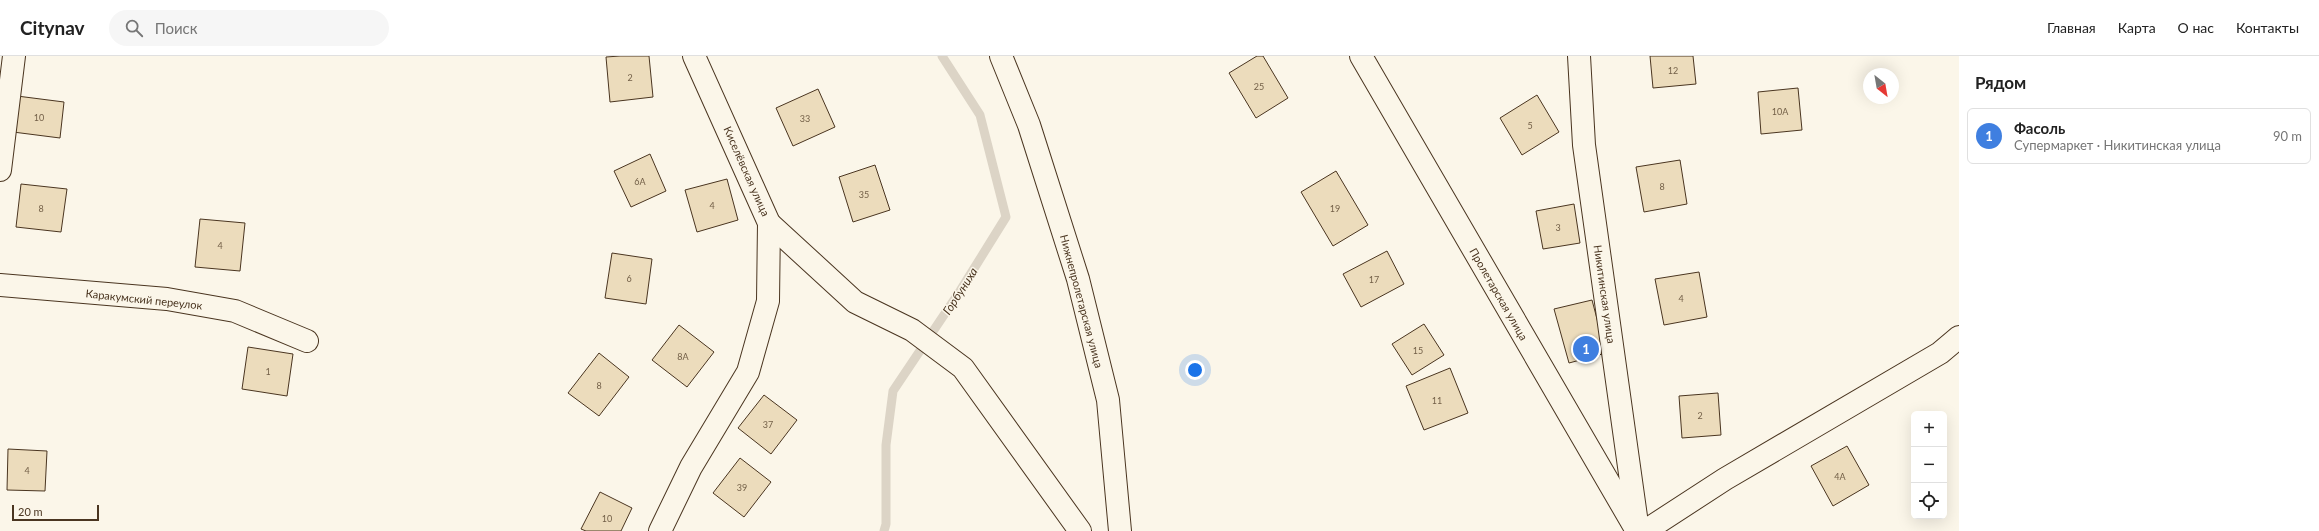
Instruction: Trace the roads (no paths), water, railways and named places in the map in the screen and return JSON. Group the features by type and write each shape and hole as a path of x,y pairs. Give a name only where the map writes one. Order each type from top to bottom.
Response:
{"street":[{"path":"0,170 14,56"},
{"name":"Киселёвская улица","path":"660,531 691,467 748,372 768,301 769,223 694,56"},
{"name":"Нижнепролетарская улица","path":"1001,56 1029,125 1078,278 1108,400 1120,531"},
{"name":"Пролетарская улица","path":"1361,56 1638,531"},
{"name":"Никитинская улица","path":"1579,56 1584,145 1638,531"},
{"path":"769,223 855,302 912,330 963,368 1080,531"},
{"name":"Каракумский переулок","path":"0,285 167,300 235,311 307,341"},
{"path":"1645,531 1725,479 1940,352 1959,337"}],"waterway":[{"name":"Горбуниха","path":"884,531 886,524 886,445 893,391 960,291 1006,217 980,115 942,56"}],"place":[{"name":"Фасоль","path":"1586,349"}]}
